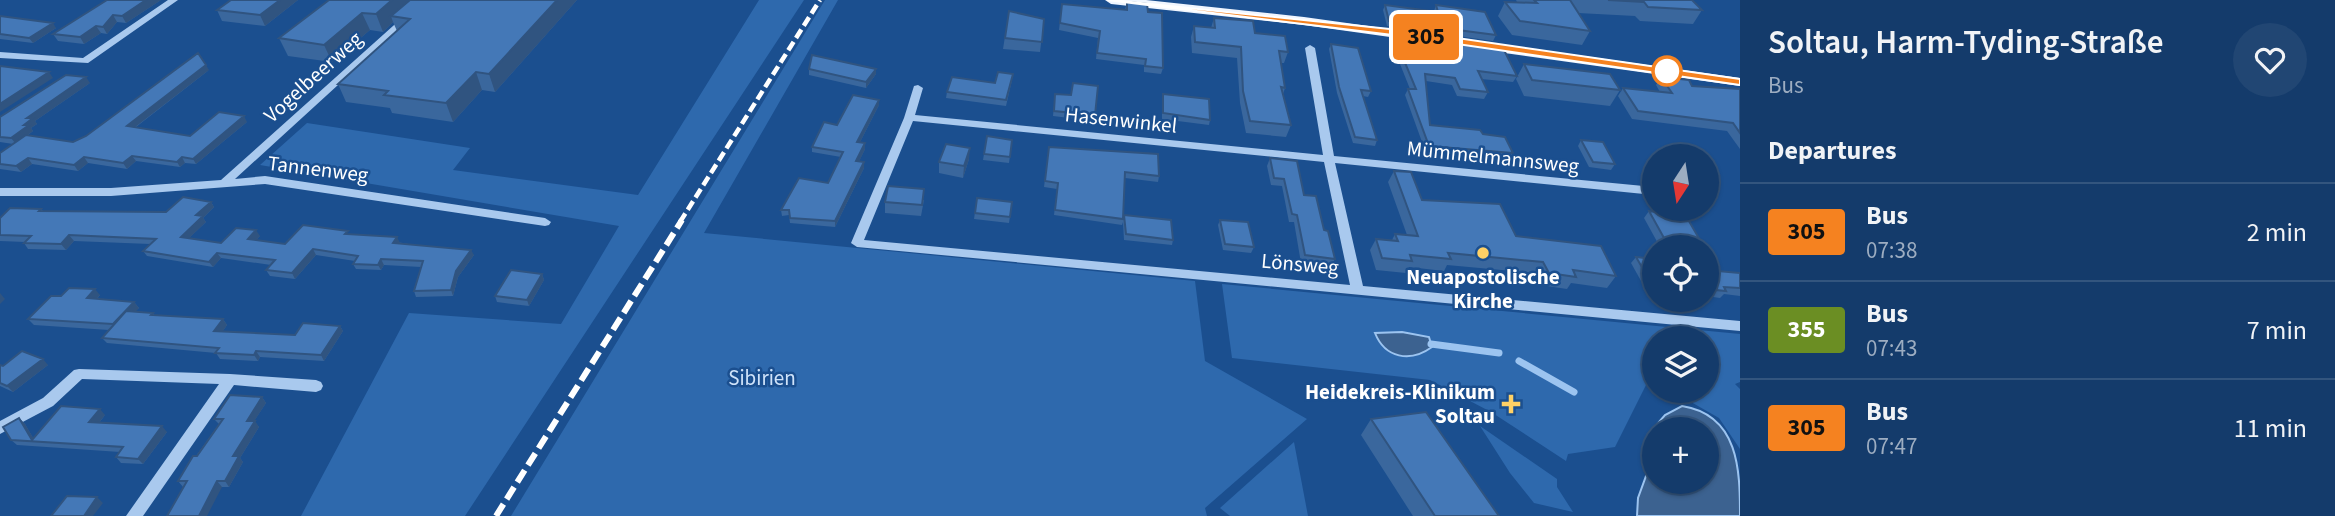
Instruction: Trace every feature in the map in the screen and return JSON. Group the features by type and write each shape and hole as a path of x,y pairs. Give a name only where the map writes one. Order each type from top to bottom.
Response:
{"main road":[{"path":"1111,0 1167,3 1540,51 1740,82"}],"street":[{"path":"0,55 85,61 174,0"},
{"name":"Vogelbeerweg","path":"225,182 427,0"},
{"path":"1310,48 1329,160 1357,289"},
{"path":"909,118 918,88"},
{"name":"Hasenwinkel","path":"909,118 1329,160"},
{"name":"Lönsweg","path":"909,118 857,243 1740,326"},
{"name":"Mümmelmannsweg","path":"1329,160 1642,190"},
{"name":"Tannenweg","path":"0,192 111,192 225,182 292,182 545,222"},
{"path":"0,428 48,402 79,374 230,379 316,386"},
{"path":"135,516 230,379"}],"green space":[{"path":"759,0 804,0 465,516 301,516 409,313 561,324 619,226 260,165 307,123 470,148 453,170 638,195"},
{"name":"Sibirien","path":"825,0 838,0 704,233 1195,281 1205,361 1307,419 1205,508 1207,516 511,516"},
{"path":"1222,284 1657,326 1642,326 1642,393 1615,447 1568,454 1566,461 1491,412 1430,380 1232,358"},
{"path":"1719,332 1740,334 1740,382 1735,384 1740,389 1740,449 1717,417 1693,403 1719,403"},
{"path":"1480,426 1557,479 1557,487 1573,512 1534,503 1510,473"},
{"path":"1294,442 1308,516 1230,516 1220,508"}],"shaded area":[{"path":"1402,332 1429,337 1432,347 1415,355 1399,355 1385,348 1375,333"},
{"path":"1682,406 1701,411 1709,417 1663,417"},
{"path":"1719,426 1725,433 1737,463 1740,516 1637,516 1642,487 1642,494 1719,494"}],"building":[{"path":"107,0 146,0 122,16 113,15 103,27 96,26 80,37 53,34"},
{"path":"231,0 280,0 260,15 217,10"},
{"path":"329,0 392,0 376,14 362,13 324,45 279,38"},
{"path":"410,0 557,0 489,74 476,72 446,103 384,95 388,91 338,84 410,19 391,16"},
{"path":"1534,0 1570,0 1590,31 1520,21 1505,2 1537,3"},
{"path":"1608,0 1692,0 1702,10 1648,7 1644,2"},
{"path":"1127,2 1147,4 1148,12 1162,13 1163,68 1145,66 1146,59 1097,53 1100,31 1060,23 1062,4 1127,10"},
{"path":"1385,5 1438,12 1436,5 1485,12 1496,35 1389,21"},
{"path":"1009,11 1044,19 1042,42 1005,38"},
{"path":"0,16 53,23 29,38 0,34"},
{"path":"1214,18 1253,21 1255,33 1285,36 1288,52 1279,51 1285,88 1281,87 1291,125 1250,121 1243,91 1241,47 1195,42 1194,26 1215,28"},
{"path":"1393,33 1503,48 1517,76 1478,71 1488,92 1460,89 1455,78 1425,74 1430,125 1480,130 1483,134 1505,137 1513,153 1429,146 1408,89 1416,89 1401,53 1397,52"},
{"path":"1331,44 1358,48 1371,91 1361,90 1377,140 1355,137 1339,87"},
{"path":"198,53 206,65 127,126 190,136 219,112 244,116 193,159 182,157 177,162 132,156 123,163 84,157 74,165 28,158 16,166 0,164 0,153 26,135 73,142 86,136"},
{"path":"812,55 876,69 866,82 809,69"},
{"path":"1524,64 1610,74 1620,90 1532,80"},
{"path":"0,66 49,72 0,104"},
{"path":"998,72 1013,74 1006,100 947,92 952,77 995,83"},
{"path":"66,75 86,77 27,118 33,118 24,125 29,125 11,138 0,137 0,117"},
{"path":"1661,77 1689,80 1692,86 1740,89 1740,133 1733,123 1638,111 1623,88 1672,93"},
{"path":"1073,83 1098,86 1095,115 1054,111 1055,94 1071,95"},
{"path":"1163,94 1209,99 1210,120 1163,113"},
{"path":"853,95 879,100 857,142 865,143 856,161 864,162 835,221 790,218 789,210 781,210 799,178 828,183 843,152 812,147 824,122 837,125"},
{"path":"987,136 1012,140 1010,157 984,154"},
{"path":"1581,140 1603,142 1615,164 1593,162"},
{"path":"946,144 970,148 964,166 939,162"},
{"path":"1049,147 1158,154 1159,176 1125,172 1123,219 1055,210 1058,183 1045,181"},
{"path":"1270,158 1297,161 1304,195 1316,196 1324,230 1328,231 1335,259 1305,255 1297,215 1292,214 1284,179 1274,178"},
{"path":"1394,171 1411,172 1422,200 1500,204 1516,236 1601,246 1616,276 1573,270 1576,277 1549,273 1543,262 1448,253 1451,259 1410,255 1412,261 1382,258 1376,239 1398,241 1395,234 1418,236"},
{"path":"888,186 924,189 922,205 885,202"},
{"path":"183,197 211,202 196,215 203,216 181,237 221,243 236,228 256,230 248,239 285,244 303,225 348,231 345,234 397,237 393,243 471,250 456,271 451,290 414,291 423,261 381,259 378,265 353,264 358,256 313,249 292,273 266,270 275,260 217,253 209,262 143,251 156,239 69,235 61,244 24,243 31,236 0,235 0,218 10,208 41,209 39,211 166,212"},
{"path":"977,198 1012,202 1010,217 975,213"},
{"path":"1124,215 1171,220 1173,240 1126,234"},
{"path":"1220,220 1248,222 1254,247 1225,244"},
{"path":"1655,221 1689,221 1697,235 1662,235"},
{"path":"511,270 542,274 527,300 495,296"},
{"path":"1719,271 1740,273 1740,288 1724,287 1726,291 1719,290"},
{"path":"69,288 95,289 87,298 134,302 113,324 28,319 51,296 61,296"},
{"path":"126,311 223,319 214,331 295,335 303,323 340,326 321,355 256,351 254,355 215,353 219,348 102,338"},
{"path":"22,351 43,359 7,386 0,383 0,365 3,366"},
{"path":"230,395 262,397 247,421 255,421 233,456 239,456 225,481 217,481 199,516 167,516 187,481 178,481 193,456 197,456 223,419 214,419"},
{"path":"61,406 100,409 89,422 162,426 138,459 116,457 123,447 11,440 3,427 19,418 32,440"},
{"path":"1426,412 1499,516 1435,516 1371,419"},
{"path":"67,496 97,497 84,516 51,516"}],"waterway":[{"path":"1431,344 1499,353"},
{"path":"1519,361 1574,392"}],"railway":[{"path":"680,222 820,0"},
{"path":"496,516 682,220"}],"bus line":[{"name":"305","path":"1112,0 1540,51 1740,82"}],"place":[{"name":"Neuapostolische Kirche","path":"1483,253"},
{"name":"Heidekreis-Klinikum Soltau","path":"1511,404"}]}
